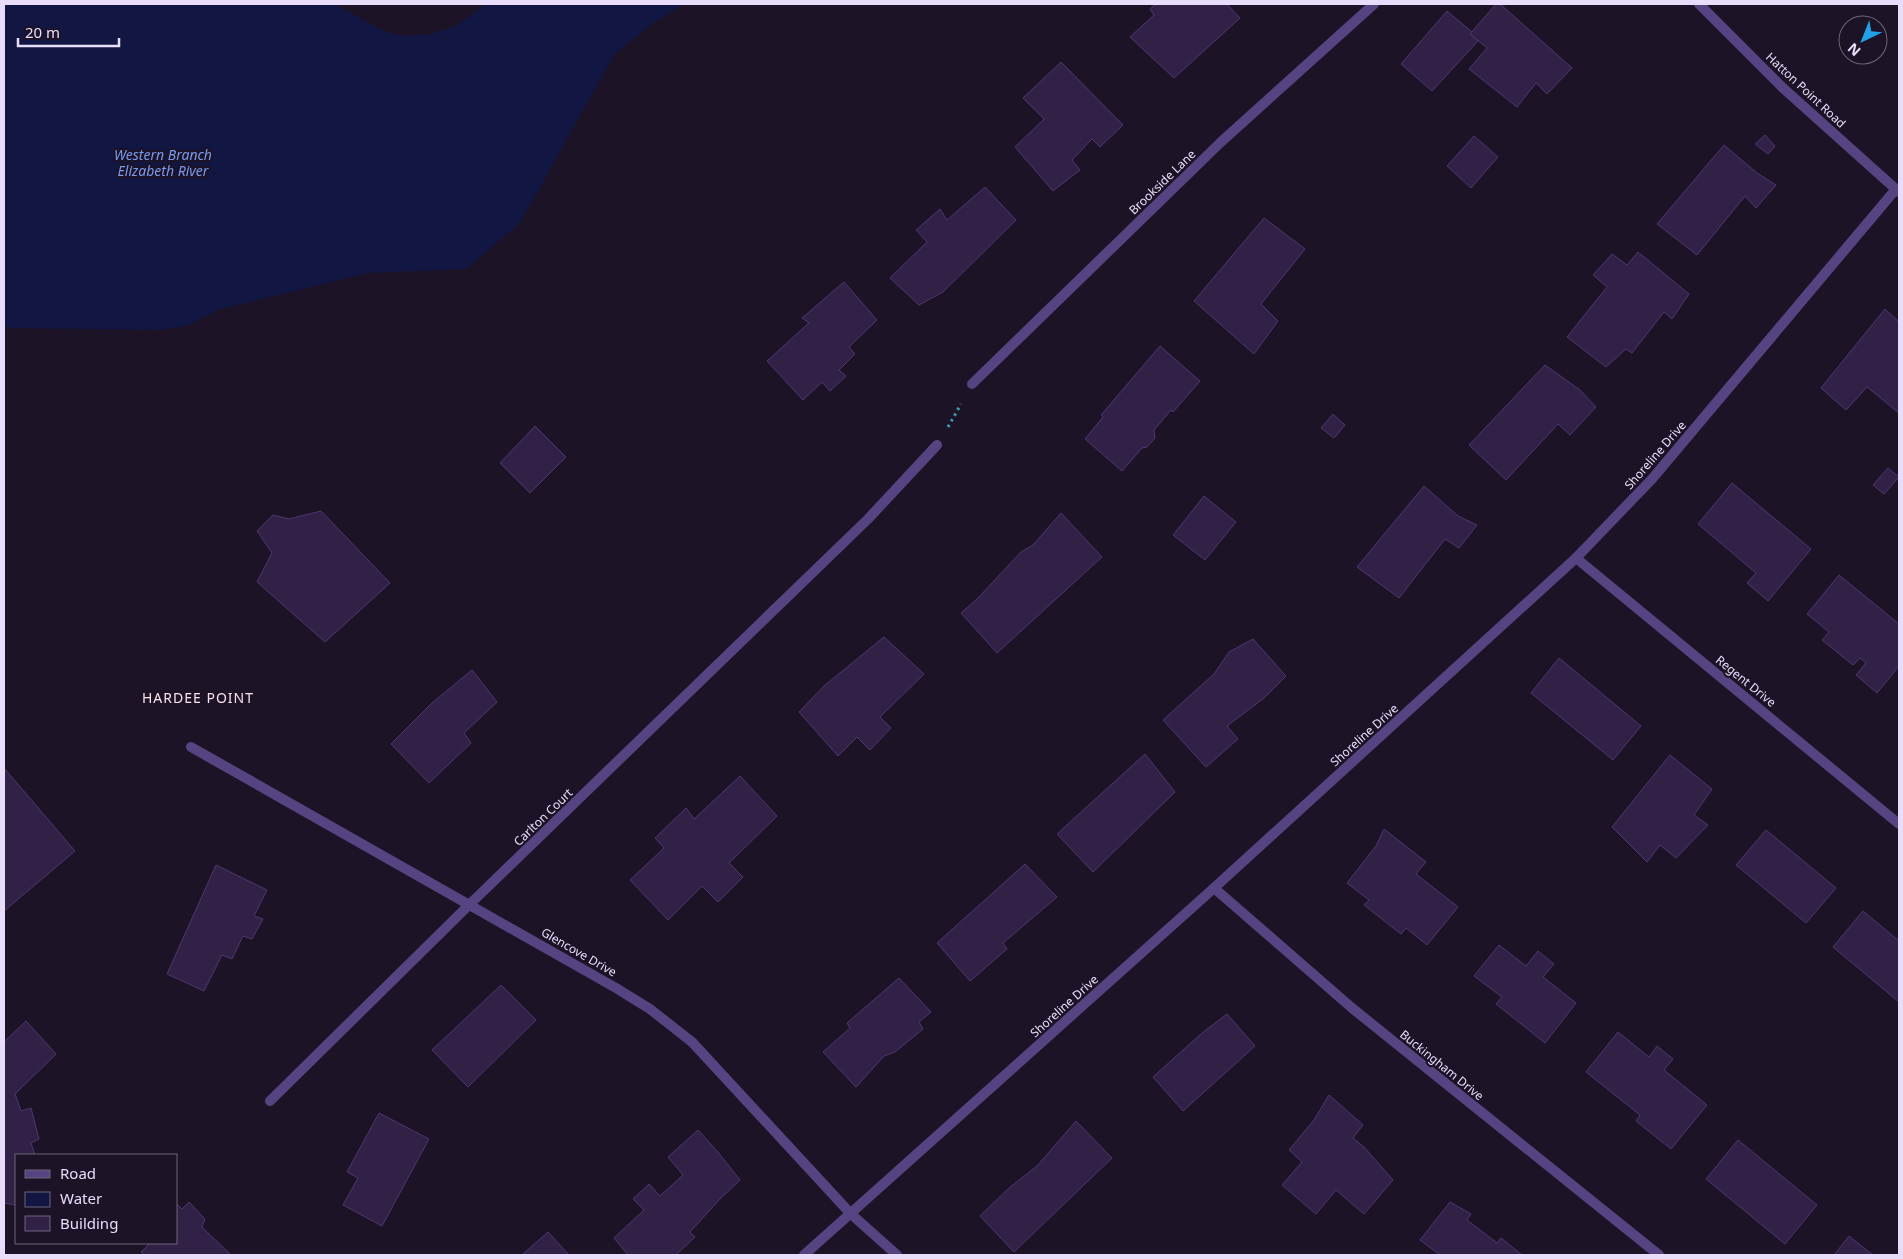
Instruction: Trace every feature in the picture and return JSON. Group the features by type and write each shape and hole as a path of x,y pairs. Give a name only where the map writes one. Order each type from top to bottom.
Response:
{"street":[{"name":"Brookside Lane","path":"972,384 1221,142 1374,4"},
{"name":"Hatton Point Road","path":"1699,4 1783,88 1898,190"},
{"name":"Shoreline Drive","path":"804,1255 1214,888 1576,558 1652,479 1898,190"},
{"name":"Carlton Court","path":"270,1101 470,904 868,519 937,445"},
{"name":"Regent Drive","path":"1576,558 1899,824"},
{"name":"Glencove Drive","path":"191,747 470,904 650,1009 692,1042 851,1214 897,1255"},
{"name":"Buckingham Drive","path":"1214,888 1352,1008 1659,1255"}],"path":[{"path":"937,445 972,384"}],"water":[{"name":"Western Branch Elizabeth River","path":"4,4 334,4 382,30 403,36 431,34 456,26 486,4 685,4 654,22 614,55 520,223 466,269 368,273 218,310 186,326 159,330 11,328 4,325"}],"building":[{"path":"1156,4 1227,4 1240,18 1174,78 1130,37 1154,15 1150,9"},
{"path":"1496,4 1500,4 1572,68 1547,94 1536,83 1517,107 1469,69 1487,48 1470,34"},
{"path":"1447,11 1472,32 1470,34 1478,41 1432,91 1401,64"},
{"path":"1061,62 1123,125 1100,147 1092,139 1072,160 1080,170 1053,191 1015,147 1044,119 1023,98"},
{"path":"1765,135 1775,146 1768,154 1755,144"},
{"path":"1474,136 1498,157 1471,188 1447,166"},
{"path":"1724,145 1757,173 1776,185 1756,208 1745,196 1697,255 1657,224"},
{"path":"985,187 1016,220 943,292 919,305 890,278 927,242 916,230 940,209 947,220"},
{"path":"1264,218 1305,249 1261,304 1278,321 1254,354 1194,301"},
{"path":"1638,252 1689,294 1672,319 1664,312 1632,353 1626,349 1606,367 1567,337 1607,287 1593,275 1612,254 1627,265"},
{"path":"844,282 877,320 849,347 855,354 839,370 846,376 830,391 822,382 803,400 767,361 809,323 802,318"},
{"path":"1885,309 1899,322 1899,413 1867,387 1846,410 1821,388"},
{"path":"1160,346 1200,381 1173,412 1171,410 1154,430 1155,438 1147,447 1142,448 1122,471 1085,439 1103,417 1101,415"},
{"path":"1545,365 1580,390 1596,407 1570,435 1558,424 1506,480 1469,445"},
{"path":"1333,414 1345,425 1334,438 1321,428"},
{"path":"535,426 566,457 530,493 500,463"},
{"path":"1888,468 1899,477 1884,494 1873,485"},
{"path":"1732,483 1811,549 1768,601 1747,583 1756,573 1698,524"},
{"path":"1424,486 1458,516 1477,525 1459,548 1445,539 1399,598 1357,567"},
{"path":"1204,496 1236,522 1205,560 1173,535"},
{"path":"321,511 390,583 325,642 257,582 272,553 257,531 273,515 289,519"},
{"path":"1061,513 1102,557 997,653 961,613 977,599 1021,552 1033,545"},
{"path":"1839,575 1899,624 1899,666 1877,693 1856,675 1866,663 1860,658 1853,665 1822,640 1829,632 1807,614"},
{"path":"884,637 924,674 880,717 891,728 870,750 857,737 838,756 799,712 824,686"},
{"path":"1253,639 1286,676 1264,698 1227,726 1238,739 1206,767 1163,720 1214,674 1229,652"},
{"path":"1559,658 1641,726 1613,760 1531,693"},
{"path":"472,670 497,702 464,733 471,743 429,783 391,744 431,704"},
{"path":"1145,754 1175,792 1093,872 1057,834"},
{"path":"1670,755 1712,789 1694,815 1708,825 1676,858 1660,845 1647,862 1612,827"},
{"path":"4,768 75,851 4,911"},
{"path":"740,776 777,816 729,863 743,877 718,902 702,886 668,920 630,880 664,848 655,838 686,808 694,819"},
{"path":"1384,829 1426,862 1416,874 1458,907 1427,945 1406,928 1401,934 1364,905 1369,900 1347,883 1376,846"},
{"path":"1766,830 1836,888 1806,923 1736,865"},
{"path":"1025,864 1057,897 1003,943 1007,949 970,981 937,943"},
{"path":"216,865 267,890 254,916 263,919 252,939 243,936 232,959 222,955 204,991 167,974"},
{"path":"1863,911 1899,941 1899,1002 1833,947"},
{"path":"1499,945 1526,966 1538,951 1554,964 1543,977 1576,1003 1545,1043 1496,1004 1502,997 1474,976"},
{"path":"899,978 931,1012 919,1022 923,1029 895,1052 884,1056 856,1087 823,1052 850,1028 847,1023"},
{"path":"501,985 536,1020 468,1087 432,1050"},
{"path":"1227,1014 1255,1046 1183,1111 1153,1077 1202,1033"},
{"path":"26,1021 56,1054 15,1094 21,1111 31,1108 39,1139 31,1143 35,1154 15,1154 15,1205 4,1203 4,1042"},
{"path":"1618,1032 1649,1057 1657,1046 1673,1059 1664,1070 1707,1105 1671,1149 1636,1121 1640,1115 1586,1072"},
{"path":"1329,1095 1363,1125 1353,1138 1364,1147 1393,1180 1364,1214 1336,1190 1316,1214 1282,1185 1302,1162 1289,1150 1314,1120"},
{"path":"379,1113 429,1139 382,1226 343,1205 358,1178 347,1172"},
{"path":"1076,1121 1112,1158 1014,1252 980,1216 1009,1188 1037,1166"},
{"path":"698,1130 740,1180 690,1232 695,1237 676,1255 628,1255 614,1238 644,1210 633,1199 649,1184 660,1196 683,1175 668,1157"},
{"path":"1738,1140 1817,1205 1785,1244 1706,1179"},
{"path":"189,1202 205,1219 202,1227 231,1255 144,1255 141,1252 149,1244 178,1244 178,1205 182,1209"},
{"path":"1450,1202 1471,1214 1467,1220 1497,1243 1501,1238 1522,1255 1440,1255 1420,1240"},
{"path":"548,1232 569,1255 522,1255"},
{"path":"1849,1236 1873,1255 1834,1255"}],"district":[{"name":"HARDEE POINT","path":"198,697"}]}
